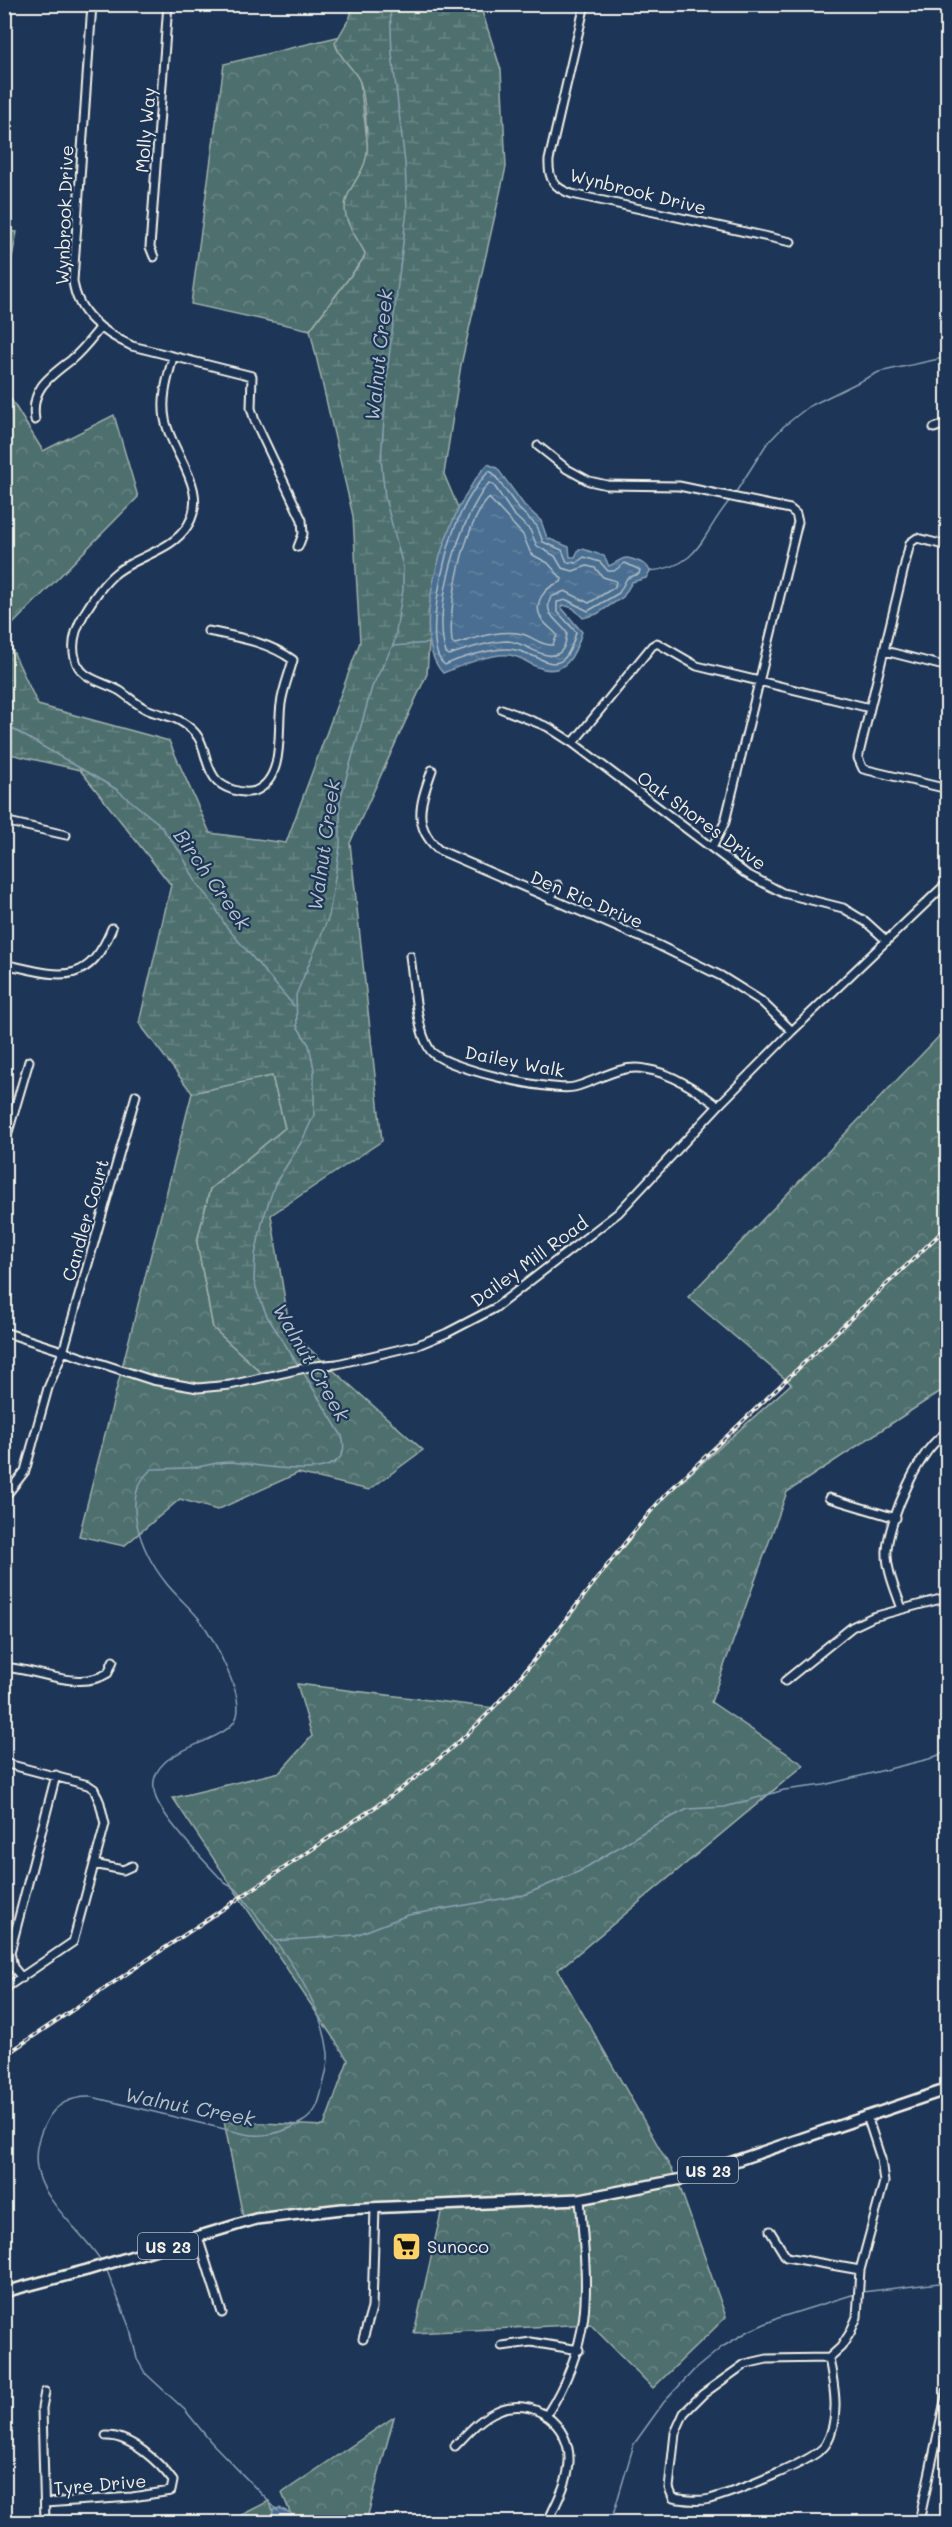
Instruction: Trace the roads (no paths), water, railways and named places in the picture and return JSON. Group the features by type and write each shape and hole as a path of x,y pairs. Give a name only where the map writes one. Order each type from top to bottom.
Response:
{"main road":[{"name":"US 23","path":"4,2292 275,2216 375,2208 580,2199 682,2179 948,2089"}],"street":[{"name":"Wynbrook Drive","path":"92,4 73,281 79,303 100,328 132,346 252,376 251,408 255,422 302,520 303,534 298,547"},
{"name":"Molly Way","path":"154,256 150,246 168,4"},
{"name":"Wynbrook Drive","path":"585,4 549,160 548,172 555,186 572,194 791,242"},
{"path":"35,420 34,411 41,385 87,345 100,328"},
{"path":"173,357 163,402 165,422 195,493 194,512 188,525 176,539 130,564 104,584 81,621 75,638 74,657 81,671 92,680 120,692 147,710 179,720 189,728 200,738 214,777 221,784 244,792 255,791 265,784 278,757 281,702 293,660 283,653 257,643 208,631"},
{"path":"934,428 948,423"},
{"path":"538,446 567,469 589,481 607,485 680,486 790,509 796,514 798,522 725,822 712,848"},
{"path":"948,546 925,539 912,539 858,758 860,767 948,789"},
{"path":"573,743 652,646 657,643 697,666 870,708"},
{"path":"885,651 948,668"},
{"name":"Oak Shores Drive","path":"502,709 539,723 573,743 745,873 783,893 843,908 866,922 887,941"},
{"name":"Den Ric Drive","path":"432,770 420,816 422,829 429,842 450,857 721,976 761,1001 792,1030"},
{"path":"4,821 66,835"},
{"name":"Dailey Mill Road","path":"4,1332 152,1380 198,1388 230,1385 418,1345 495,1308 618,1213 792,1030 948,882"},
{"path":"550,899 558,885"},
{"path":"4,964 56,975 79,972 96,959 112,928"},
{"name":"Dailey Walk","path":"410,956 424,1038 431,1053 444,1060 516,1080 555,1087 573,1087 611,1072 644,1068 682,1082 718,1106"},
{"path":"4,1146 29,1061"},
{"name":"Candler Court","path":"4,1498 26,1471 48,1388 63,1352 136,1095"},
{"path":"902,1609 890,1572 887,1551 896,1518 929,1446 948,1432"},
{"path":"828,1498 896,1518"},
{"path":"785,1681 852,1627 948,1596"},
{"path":"4,1667 66,1679 91,1679 108,1673 113,1662"},
{"path":"4,1763 88,1785 94,1790 100,1803 105,1824 73,1942 4,1989"},
{"path":"22,1978 13,1967 10,1953 56,1775"},
{"path":"94,1864 123,1870 132,1866"},
{"path":"829,2358 836,2398 828,2442 820,2453 802,2463 708,2500 673,2498 669,2488 675,2433 684,2413 702,2394 745,2364 766,2359 829,2358 841,2347 857,2317 860,2270 884,2182 881,2159 867,2116"},
{"path":"546,2416 562,2391 579,2350 586,2307 580,2199"},
{"path":"363,2339 372,2308 375,2208"},
{"path":"770,2231 786,2258 860,2270"},
{"path":"198,2237 222,2313"},
{"path":"502,2346 531,2342 579,2350"},
{"path":"918,2523 948,2387"},
{"path":"45,2392 42,2408 45,2523"},
{"path":"454,2446 483,2419 497,2410 517,2406 532,2409 546,2416 564,2432 569,2461 566,2482 548,2523"},
{"name":"Tyre Drive","path":"45,2503 166,2493 173,2488 173,2481 161,2466 117,2436 105,2436"}],"water":[{"path":"488,464 497,468 524,505 541,521 547,538 569,547 570,557 575,557 579,549 583,549 604,556 609,566 623,558 629,558 645,565 650,571 646,578 632,582 623,597 597,614 583,618 573,608 563,605 561,607 582,632 572,656 561,667 545,669 516,657 502,655 476,661 443,673 432,653 428,628 430,598 437,566 460,506"},
{"path":"279,2508 291,2513 295,2522 272,2521 273,2510"}],"waterway":[{"name":"Walnut Creek","path":"300,1368 267,1316 258,1294 254,1281 255,1255 263,1219 275,1184 302,1141 314,1115 314,1069 309,1045 297,1026 296,995 329,916 340,846 340,800 372,687 394,643 403,589 403,566 385,498 381,459 388,365 407,210 405,163 392,54 390,4"},
{"path":"734,495 766,445 784,426 808,407 879,372 948,357"},
{"path":"650,571 667,568 691,555 731,499"},
{"path":"393,646 430,643"},
{"name":"Birch Creek","path":"4,724 116,789 158,823 181,853 197,884 214,905 225,925 294,1006"},
{"name":"Walnut Creek","path":"102,2262 50,2198 41,2182 36,2164 37,2144 54,2110 65,2102 92,2097 245,2134 267,2135 289,2129 314,2112 326,2071 328,2053 324,2031 316,2009 293,1966 237,1890 225,1883 175,1828 155,1795 154,1779 161,1766 173,1756 219,1734 230,1726 237,1716 238,1703 230,1675 210,1635 196,1615 166,1583 149,1557 137,1526 135,1510 136,1495 142,1481 152,1469 192,1468 231,1462 301,1469 320,1468 334,1463 343,1452 342,1436 303,1372"},
{"path":"274,1941 356,1935 408,1915 524,1895 580,1871 655,1825 688,1809 725,1807 784,1790 824,1785 929,1759 948,1751"},
{"name":"Walnut Creek","path":"106,2268 130,2329 137,2359 145,2373 185,2410 211,2442 278,2511"},
{"path":"862,2292 948,2282"},
{"path":"611,2522 634,2444 664,2402 694,2370 722,2347 749,2331 778,2318 855,2294"}],"railway":[{"path":"4,2056 384,1801 456,1744 495,1706 517,1680 665,1495 948,1226"}],"place":[{"name":"Sunoco","path":"406,2246"}]}
